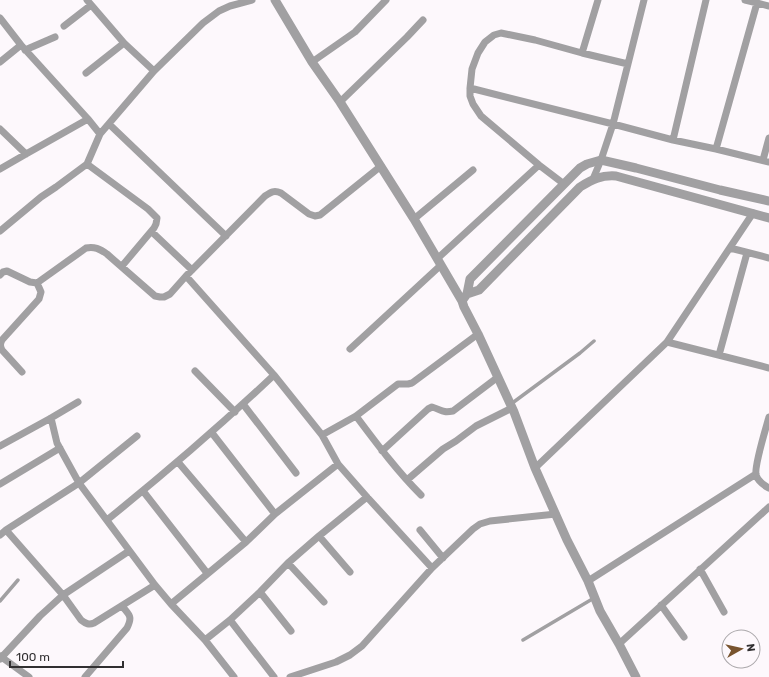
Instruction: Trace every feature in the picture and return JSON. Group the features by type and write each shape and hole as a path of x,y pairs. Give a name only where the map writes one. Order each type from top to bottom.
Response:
{"street":[{"path":"0,231 41,197 87,164 100,134 154,71 202,23 219,11 230,6 252,0"},
{"path":"275,0 312,62 340,102 464,298"},
{"path":"312,62 355,32 386,0"},
{"path":"582,53 598,0"},
{"path":"593,179 613,124 644,0"},
{"path":"673,140 706,0"},
{"path":"746,0 769,6"},
{"path":"64,26 89,3 124,43 154,71"},
{"path":"716,149 757,4"},
{"path":"0,18 23,48 100,134"},
{"path":"340,102 407,38 423,20"},
{"path":"564,184 481,116 473,104 470,96 470,88 472,69 478,53 485,42 501,32 628,64"},
{"path":"0,62 23,48 55,36"},
{"path":"86,73 124,43"},
{"path":"470,88 673,140 766,161 769,138"},
{"path":"0,169 88,119"},
{"path":"109,124 226,236"},
{"path":"0,129 26,154"},
{"path":"636,677 600,611 588,580 567,540 535,468 511,406 464,307 464,298 470,279 580,168 587,164 601,160 769,201"},
{"path":"87,164 157,218 152,232 122,266"},
{"path":"350,349 539,165"},
{"path":"0,275 6,271 30,282 37,283 83,249 90,246 101,249 108,254 155,296 164,297 170,294 265,196 272,191 281,193 309,214 315,216 320,215 381,166"},
{"path":"414,219 474,170"},
{"path":"464,298 478,290 580,187 593,179 616,176 769,218"},
{"path":"535,468 667,342 753,213"},
{"path":"152,232 192,270"},
{"path":"730,248 769,258"},
{"path":"719,355 747,253"},
{"path":"186,276 274,375 322,435 338,464 432,568"},
{"path":"22,372 2,350 0,343 39,299 41,292 37,283"},
{"path":"322,435 348,422 398,384 412,383 478,334"},
{"path":"667,342 769,368"},
{"path":"195,372 235,412"},
{"path":"107,520 212,433 274,375"},
{"path":"382,451 432,407 444,412 453,412 498,377"},
{"path":"0,446 78,402"},
{"path":"243,404 296,473"},
{"path":"407,480 442,449 456,441 476,426 511,406"},
{"path":"356,416 382,451 422,496"},
{"path":"769,417 758,458 756,474 758,480 764,486 769,488"},
{"path":"52,418 60,448 79,483 155,585 205,640 234,677"},
{"path":"212,433 275,514"},
{"path":"0,535 79,483 137,436"},
{"path":"0,484 60,448"},
{"path":"178,462 246,542"},
{"path":"171,604 246,542 275,514 338,464"},
{"path":"588,580 756,474"},
{"path":"143,491 208,573"},
{"path":"205,640 230,620 288,563 367,497"},
{"path":"619,644 769,507"},
{"path":"290,677 336,662 350,655 362,646 432,568 480,524 490,521 556,514"},
{"path":"6,530 63,595 85,623 94,623 155,585"},
{"path":"420,530 443,558"},
{"path":"319,536 350,572"},
{"path":"29,677 0,657 63,595 129,551"},
{"path":"288,563 324,602"},
{"path":"700,569 724,612"},
{"path":"260,592 291,631"},
{"path":"661,605 684,637"},
{"path":"85,677 127,628 130,622 130,616 122,606"},
{"path":"230,620 274,677"}],"lane":[{"path":"511,406 594,341"},
{"path":"0,601 18,580"},
{"path":"523,640 595,598"}]}
